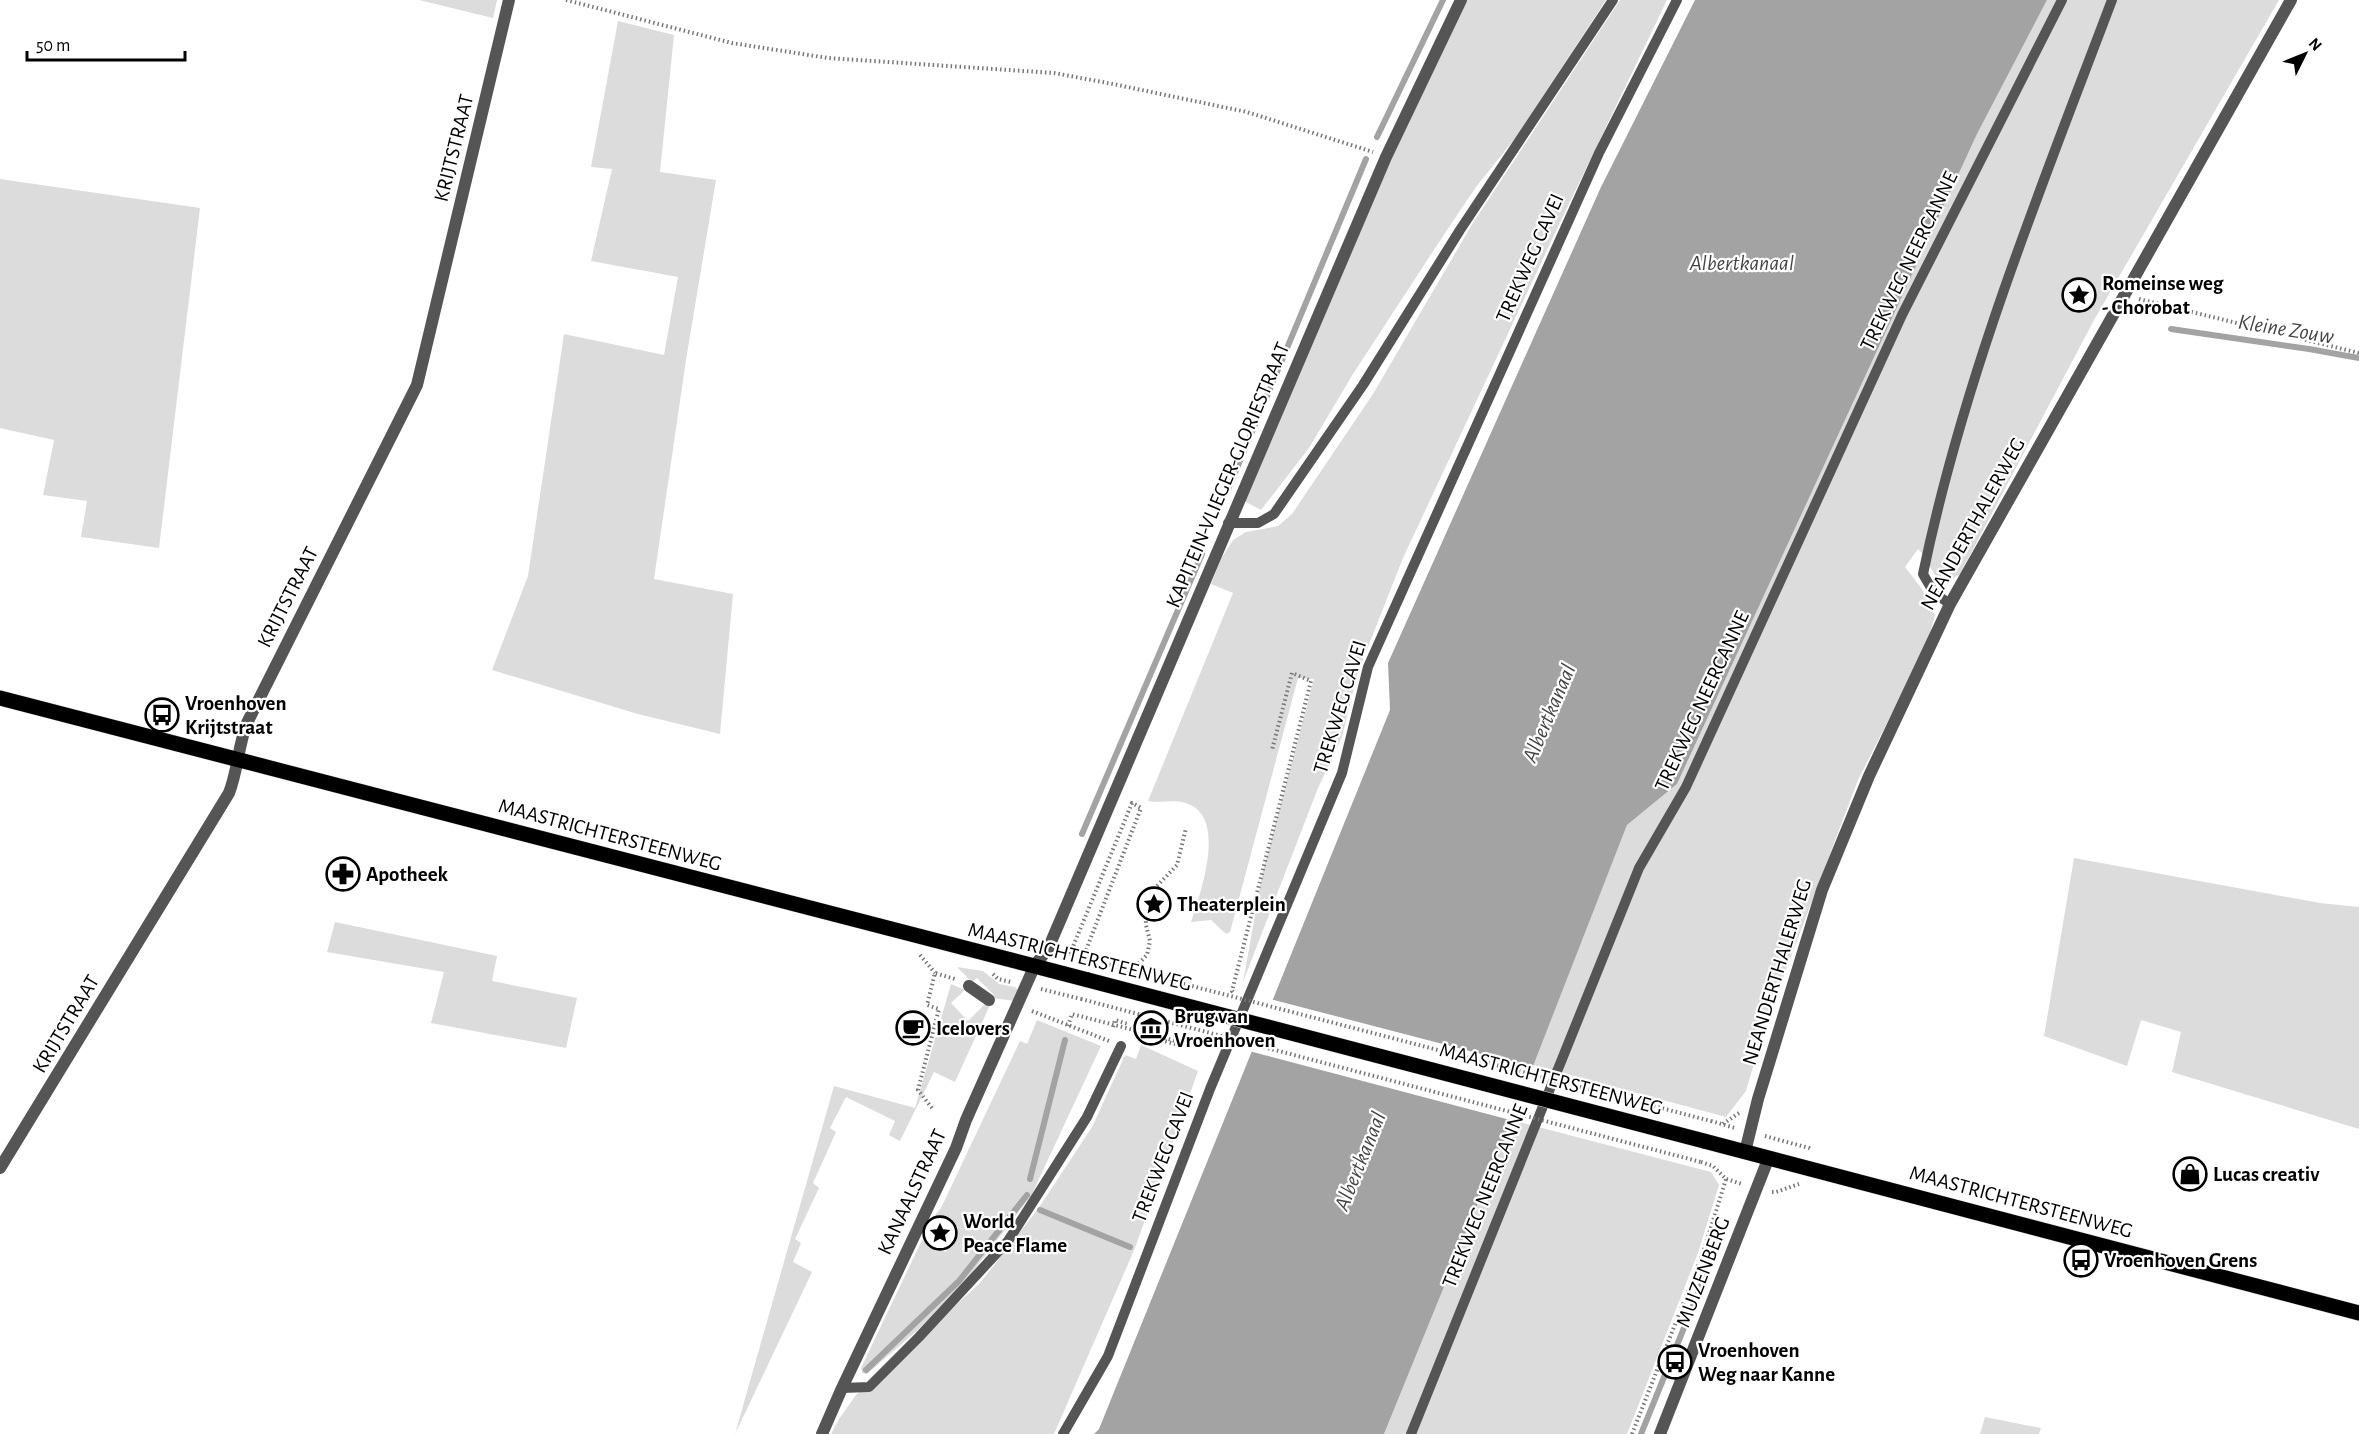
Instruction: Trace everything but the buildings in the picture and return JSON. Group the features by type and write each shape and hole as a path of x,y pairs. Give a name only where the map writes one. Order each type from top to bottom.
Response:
{"main road":[{"name":"MAASTRICHTERSTEENWEG","path":"0,699 969,950 1035,965 2359,1313"}],"street":[{"name":"KRIJTSTRAAT","path":"0,1168 229,793 235,777 240,742 247,723 417,385 509,0"},
{"name":"KAPITEIN-VLIEGER-GLORIESTRAAT","path":"1035,965 1048,948 1386,157 1461,0"},
{"name":"NEANDERTHALERWEG","path":"1745,1152 1758,1098 1822,890 1869,776 1950,604 2291,0"},
{"name":"KANAALSTRAAT","path":"822,1434 956,1148 966,1120 1035,965"},
{"path":"969,986 989,1000"},
{"name":"MUIZENBERG","path":"1660,1434 1769,1157"}],"lane":[{"path":"1228,523 1258,523 1274,514 1363,385 1460,230 1613,0"},
{"name":"TREKWEG CAVEI","path":"1063,1434 1108,1356 1206,1100 1342,773 1368,667 1599,153 1677,0"},
{"name":"TREKWEG NEERCANNE","path":"1411,1434 1639,868 1686,787 1902,315 2062,0"},
{"path":"1950,604 1934,593 1923,574 1936,513 1998,304 2112,0"},
{"path":"842,1388 869,1387 1008,1241 1087,1118 1121,1046"}],"path":[{"path":"566,0 732,43 828,58 1054,73 1113,84 1247,112 1386,157"},
{"path":"2124,295 2359,352"},
{"path":"1248,997 1232,991 1311,681 1292,674 1272,750"},
{"path":"1070,954 1132,803 1141,808 1083,958"},
{"path":"1129,973 1147,955 1150,941 1146,926 1145,905 1154,889 1177,865 1186,828"},
{"path":"1048,948 1723,1124"},
{"path":"932,1108 918,1090 939,1009 927,1005 935,973 969,986"},
{"path":"1026,986 1713,1166 1726,1179 1723,1189 1703,1253 1632,1434"},
{"path":"1037,1013 1107,1040 1115,1020 1128,1024"},
{"path":"1068,1026 1072,1014 1195,1046"},
{"path":"1103,1024 1179,1045"}],"shaded area":[{"path":"419,0 497,0 493,18"},
{"path":"1464,0 1606,0 1516,137 1476,187 1445,233 1353,374 1309,448 1261,510 1244,501 1402,130"},
{"path":"1620,0 1667,0 1403,558 1357,675 1342,737 1318,788 1243,982 1263,871 1314,679 1298,678 1230,932 1226,934 1211,920 1191,922 1205,875 1208,856 1209,839 1206,823 1198,810 1185,803 1148,801 1233,593 1211,584 1221,559 1233,540 1246,532 1278,526 1292,514 1373,394 1471,226"},
{"path":"2047,0 2279,0 2094,320 1960,574 1951,580 1937,578 1930,567 1930,554 1924,555 1918,549 1905,567 1922,589 1935,615 1927,644 1858,780 1766,1022 1746,1091 1726,1117 1533,1065 1627,825 1677,784 1977,134"},
{"path":"618,21 674,35 660,172 716,180 686,360 654,579 733,594 720,734 638,714 492,670 528,576 564,334 664,355 678,277 591,261 612,169 591,167"},
{"path":"0,179 200,208 159,548 81,537 87,501 43,495 54,440 0,428"},
{"path":"2074,858 2320,903 2359,907 2359,1129 2172,1072 2181,1032 2141,1020 2127,1066 2044,1036"},
{"path":"335,922 497,956 492,981 577,998 566,1048 431,1023 444,972 327,952"},
{"path":"957,967 983,971 999,984 1015,987 1019,991 1016,1001 991,998 994,995 977,978 972,982"},
{"path":"951,984 965,990 951,1003 968,1021 985,1004 990,1005 955,1082 934,1072 900,1141 889,1135 895,1121 846,1097 830,1128 836,1132 813,1183 819,1188 795,1239 801,1243 793,1262 812,1272 735,1434 834,1086 915,1108"},
{"path":"1037,1020 1101,1046 1031,1196 964,1283 919,1329 867,1374 862,1373 861,1368 922,1240 946,1252 958,1227 935,1215 941,1208 1020,1041 1027,1044"},
{"path":"1141,1045 1198,1071 1135,1248 1054,1434 831,1434 856,1395 980,1283 1038,1209 1092,1127 1125,1055 1136,1059"},
{"path":"1512,1120 1711,1172 1719,1185 1698,1253 1627,1434 1384,1434"},
{"path":"1985,1417 2041,1428 2039,1434 1980,1434"}],"water":[{"name":"Albertkanaal","path":"1695,0 2047,0 1977,134 1677,784 1627,825 1512,1120 1384,1434 1094,1434 1099,1429 1390,710 1388,663 1601,187"}],"pier":[{"path":"1270,999 1535,1068 1514,1121 1249,1051"}],"waterway":[{"path":"1377,137 1443,0"},
{"path":"1229,487 1366,159"},
{"name":"Kleine Zouw","path":"2171,329 2359,358"},
{"path":"1082,834 1202,554"},
{"path":"1030,1179 1065,1040"},
{"path":"866,1370 959,1281 1027,1195"},
{"path":"1040,1210 1130,1247"},
{"path":"1641,1434 1705,1276"}],"place":[{"name":"Romeinse weg - Chorobat","path":"2079,295"},
{"name":"Vroenhoven Krijtstraat","path":"162,715"},
{"name":"Apotheek","path":"343,874"},
{"name":"Theaterplein","path":"1154,904"},
{"name":"Icelovers","path":"913,1028"},
{"name":"Brug van Vroenhoven","path":"1151,1028"},
{"name":"Lucas creativ","path":"2190,1174"},
{"name":"World Peace Flame","path":"940,1233"},
{"name":"Vroenhoven Grens","path":"2081,1260"},
{"name":"Vroenhoven Weg naar Kanne","path":"1675,1362"}]}
